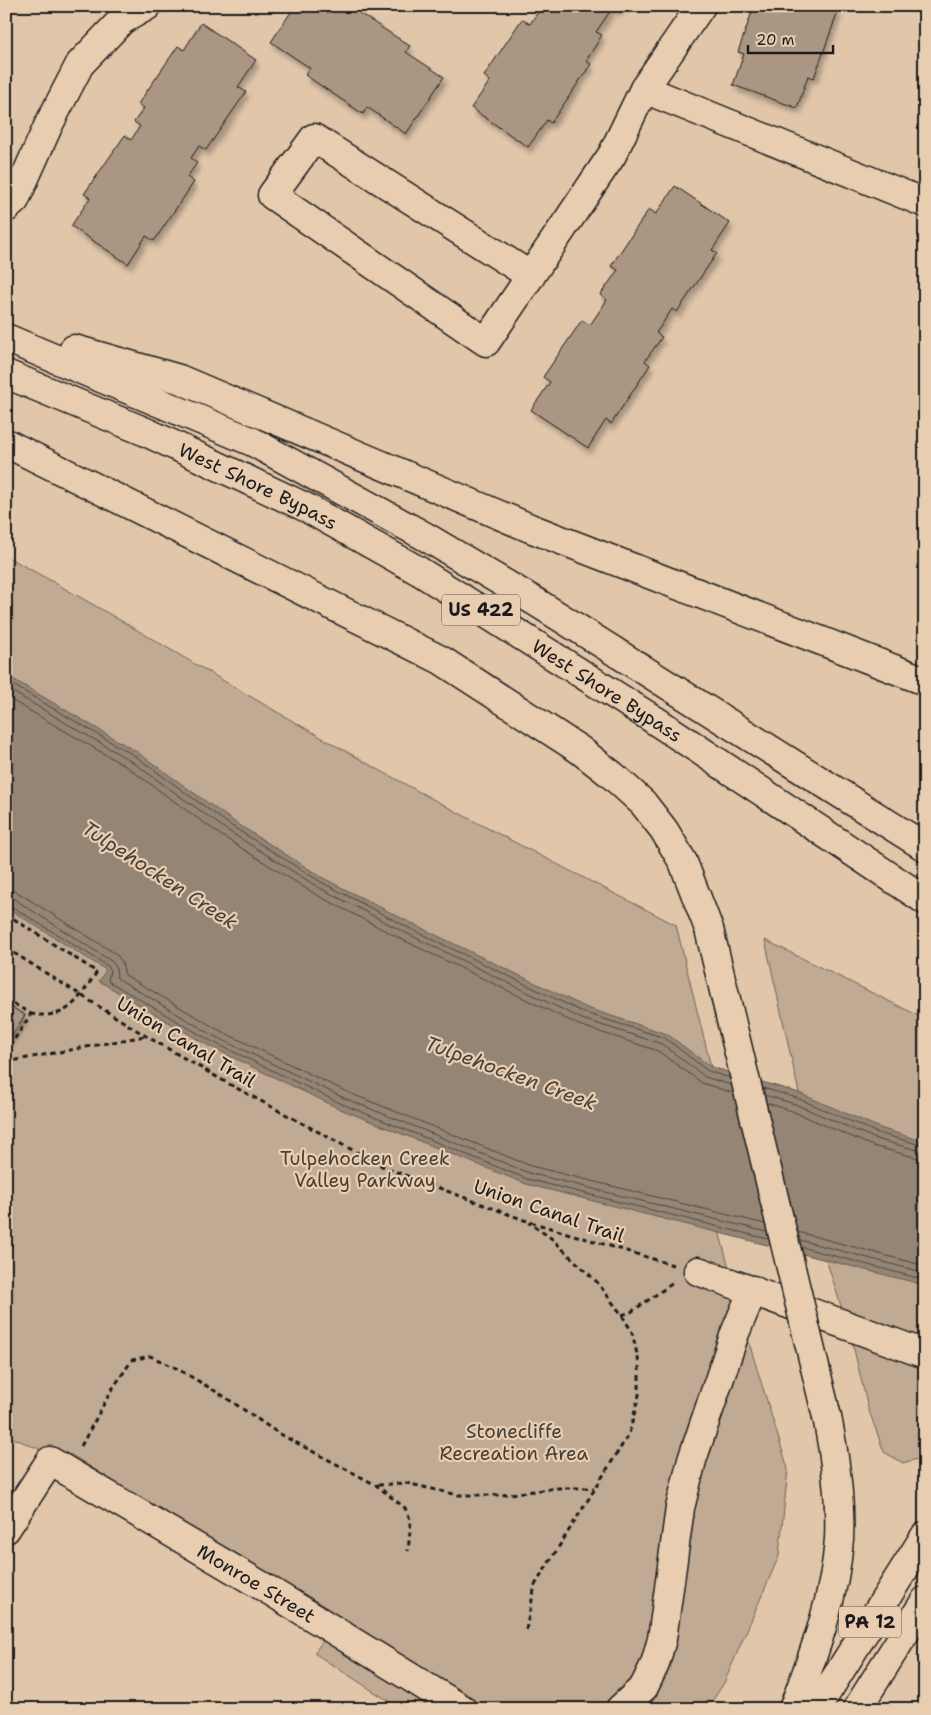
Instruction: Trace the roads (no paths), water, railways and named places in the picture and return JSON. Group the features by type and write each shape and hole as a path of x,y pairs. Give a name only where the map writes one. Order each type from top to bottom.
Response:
{"main road":[{"path":"6,208 15,200 49,124 80,64 122,20 147,6"},
{"path":"530,276 314,138 272,195 486,342 612,155 644,89 701,6"},
{"path":"644,89 925,203"},
{"path":"6,330 179,379 530,528 925,681"},
{"name":"West Shore Bypass","path":"6,338 253,442 426,537 536,602 925,847"},
{"name":"West Shore Bypass","path":"6,374 146,432 298,504 419,571 653,719 925,900"},
{"path":"6,443 440,660 580,750 643,803 664,830 683,862 709,930 827,1417 838,1491 839,1539 833,1582 824,1622 793,1709"},
{"path":"698,1271 925,1354"},
{"path":"620,1709 644,1687 655,1664 662,1639 680,1508 692,1460 735,1333 753,1290"},
{"name":"Monroe Street","path":"6,1528 59,1467 267,1589 462,1709"},
{"name":"PA 12","path":"816,1709 925,1536"},
{"name":"PA 12","path":"857,1709 925,1601"}],"water":[{"name":"Tulpehocken Creek","path":"6,675 137,752 233,821 323,878 411,923 587,1008 667,1034 711,1067 799,1093 880,1128 925,1142 925,1285 526,1184 340,1109 209,1046 99,981 106,970 6,907"}],"park label":[{"name":"Tulpehocken Creek Valley Parkway","path":"365,1169"},
{"name":"Stonecliffe Recreation Area","path":"514,1442"}]}
